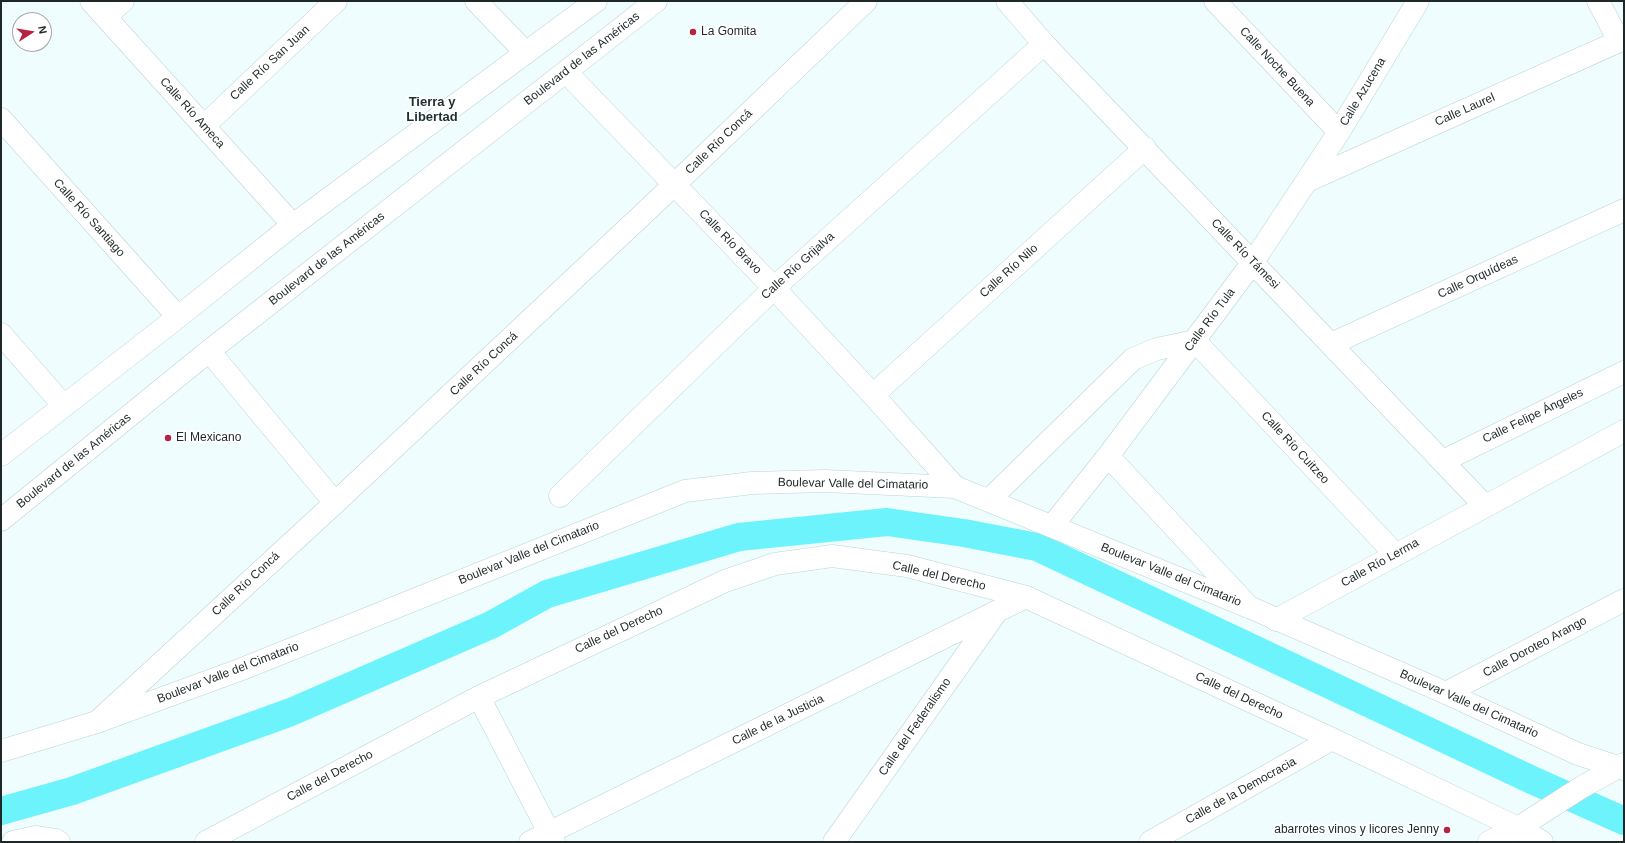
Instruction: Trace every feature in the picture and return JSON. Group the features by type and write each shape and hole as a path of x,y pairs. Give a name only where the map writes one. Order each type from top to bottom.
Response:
{"street":[{"path":"98,9 123,1"},
{"name":"Calle Río San Juan","path":"204,126 336,1"},
{"path":"476,1 526,53"},
{"path":"1,455 178,318 293,225 596,1"},
{"name":"Boulevard de las Américas","path":"1,520 209,351 656,1"},
{"name":"Calle Río Concá","path":"98,722 335,503 674,185 866,1"},
{"name":"Calle Río Támesi","path":"1007,1 1044,44 1145,148 1485,506"},
{"name":"Calle Noche Buena","path":"1215,1 1339,132"},
{"name":"Calle Azucena","path":"1307,181 1339,132 1418,1"},
{"path":"1598,1 1622,40"},
{"name":"Calle Río Ameca","path":"98,9 293,225"},
{"name":"Calle Laurel","path":"1307,181 1622,40"},
{"name":"Calle Río Grijalva","path":"560,496 774,288 1044,44"},
{"name":"Calle Río Bravo","path":"566,72 774,288 873,395 955,487"},
{"name":"Calle Río Santiago","path":"1,119 178,318"},
{"name":"Calle Río Nilo","path":"873,395 1145,148"},
{"name":"Calle Río Tula","path":"1052,526 1108,456 1195,341 1253,262 1307,181"},
{"name":"Calle Orquídeas","path":"1331,344 1624,210"},
{"path":"1,334 64,406"},
{"path":"989,500 1133,359 1157,349 1195,341"},
{"name":"Calle Río Cuitzeo","path":"1195,341 1396,555"},
{"path":"209,351 335,503"},
{"name":"Calle Felipe Ángeles","path":"1443,461 1624,372"},
{"path":"1485,506 1624,431"},
{"path":"1108,456 1249,607"},
{"name":"Boulevar Valle del Cimatario","path":"1,750 98,722 242,669 685,491 752,483 825,481 955,487 1249,607 1446,693 1578,754 1622,767"},
{"name":"Calle Río Lerma","path":"1276,620 1485,506"},
{"name":"Calle del Derecho","path":"206,842 479,697 725,581 776,564 832,556 907,566 1026,597 1332,739 1525,824"},
{"name":"Calle de la Justicia","path":"530,842 552,837 1026,597"},
{"name":"Calle Doroteo Arango","path":"1446,693 1624,600"},
{"name":"Calle del Federalismo","path":"834,842 997,612"},
{"path":"479,697 552,837"},
{"name":"Calle de la Democracia","path":"1150,842 1332,739"},
{"path":"1489,842 1525,824 1582,787 1622,767"},
{"path":"1525,824 1542,842"},
{"path":"13,842 35,837 56,840 59,842"}],"waterway":[{"path":"1,811 72,791 291,712 491,625 547,594 739,537 887,522 964,533 1037,547 1532,780 1624,821"}],"place":[{"name":"La Gomita","path":"693,32"},
{"name":"El Mexicano","path":"168,438"},
{"name":"abarrotes vinos y licores Jenny","path":"1447,830"}],"district":[{"name":"Tierra y Libertad","path":"432,110"}]}
